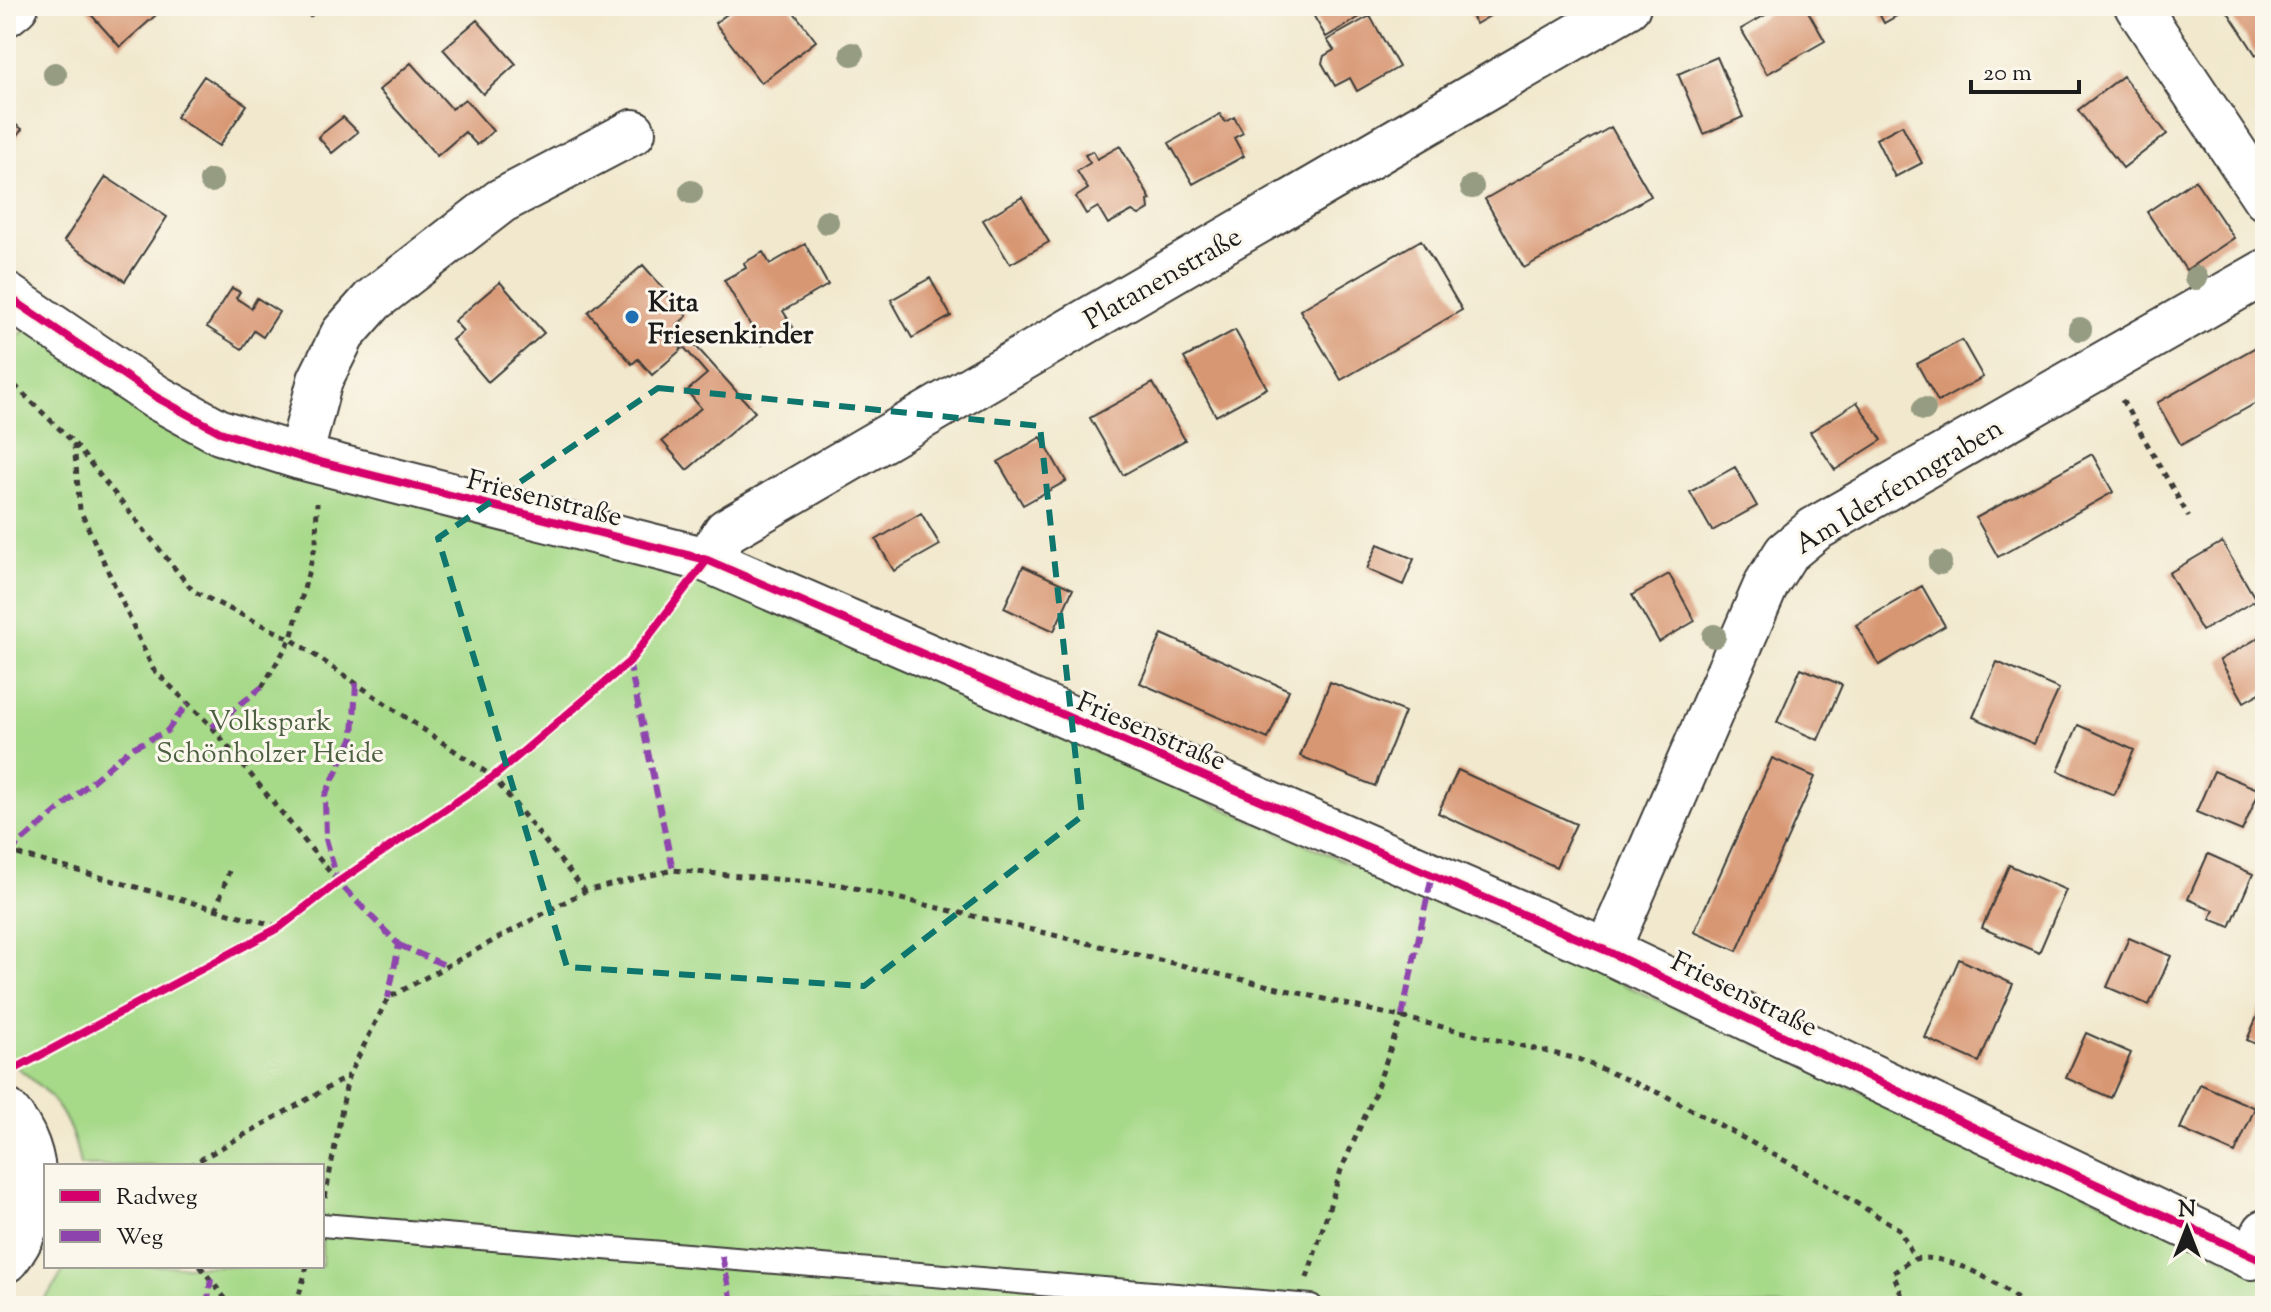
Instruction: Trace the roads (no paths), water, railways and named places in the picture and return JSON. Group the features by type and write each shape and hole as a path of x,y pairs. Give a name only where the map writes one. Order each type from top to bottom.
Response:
{"street":[{"path":"6,14 16,6"},
{"name":"Platanenstraße","path":"707,560 726,531 1628,6"},
{"path":"2137,6 2265,198"},
{"path":"309,460 320,380 343,334 373,300 501,201 633,132"},
{"name":"Am Iderfenngraben","path":"1607,951 1767,583 1786,553 1815,529 2265,272"},
{"name":"Friesenstraße","path":"6,295 156,397 220,432 309,460 707,560 1607,951 2261,1250"},
{"path":"6,1111 15,1121 30,1151 38,1218 6,1260"}],"lane":[{"path":"324,1225 1311,1306"}],"place":[{"name":"Kita Friesenkinder","path":"632,317"}],"park label":[{"name":"Volkspark Schönholzer Heide","path":"270,736"}]}
